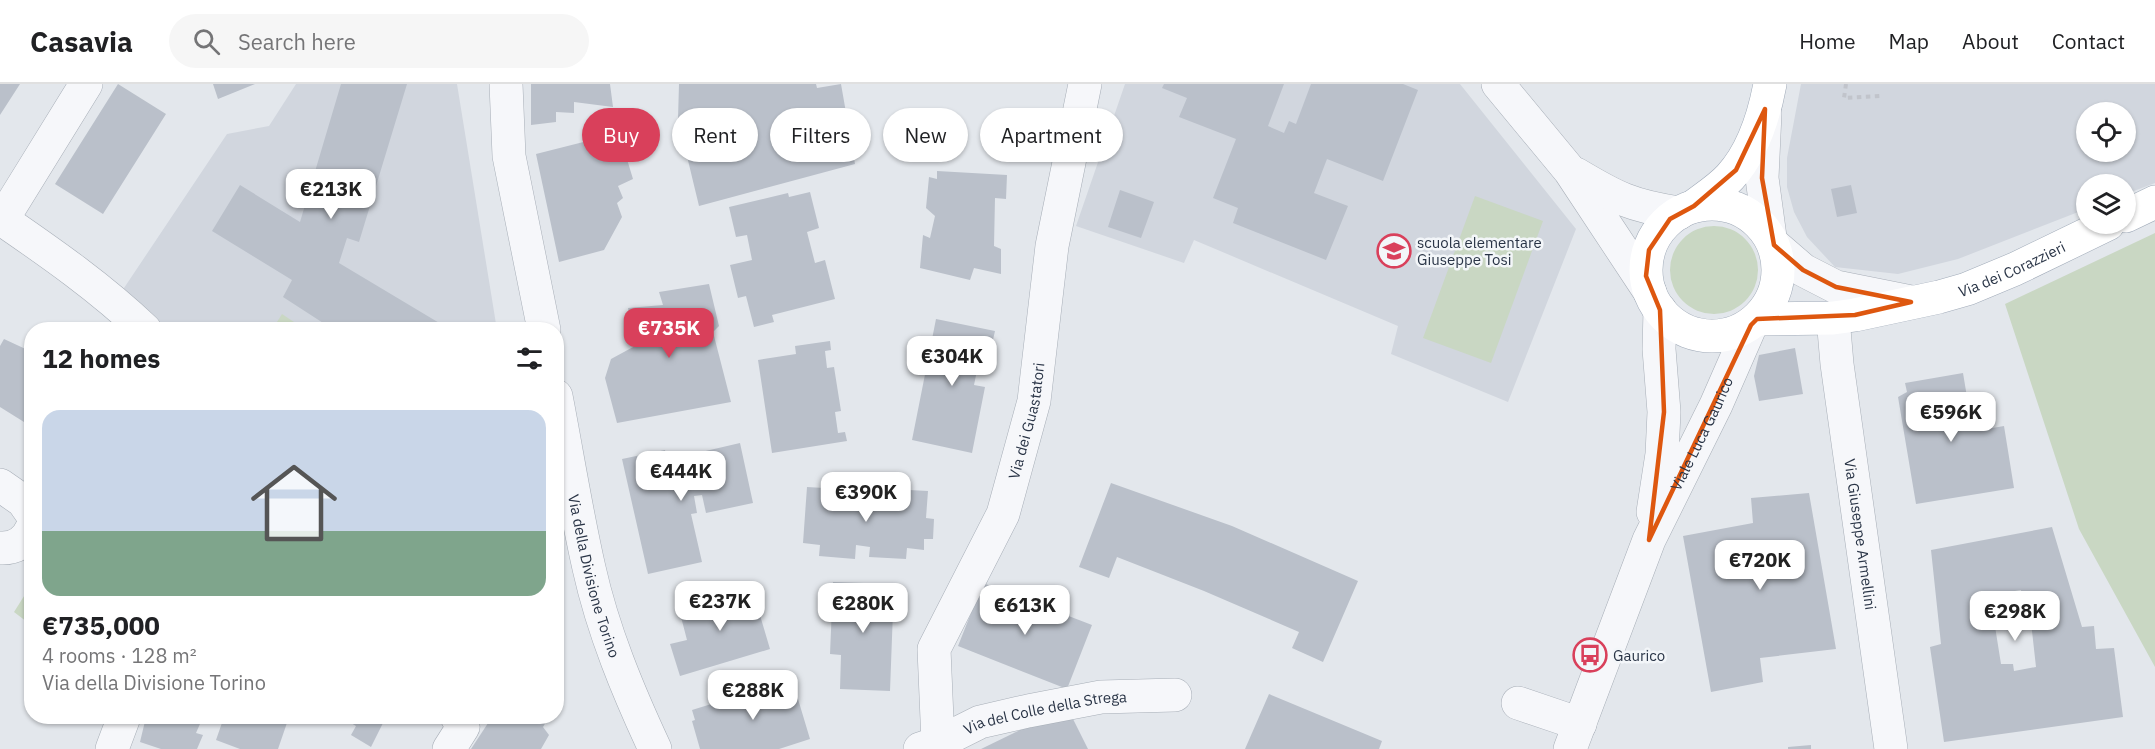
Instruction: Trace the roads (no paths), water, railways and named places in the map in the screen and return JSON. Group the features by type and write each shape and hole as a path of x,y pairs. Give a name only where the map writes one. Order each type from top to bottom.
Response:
{"main road":[{"path":"1687,209 1713,204 1737,208 1754,219 1772,241 1778,269 1776,287 1771,301 1754,322 1725,335 1698,335 1672,324 1655,301 1646,276 1649,250 1660,228 1687,209 1720,186 1736,170 1748,151 1768,97"},
{"path":"2136,211 2155,202"},
{"name":"Via dei Corazzieri","path":"1754,322 1833,318 1866,313 1967,289 2087,234"}],"street":[{"path":"86,84 1,219 63,262 117,303 137,322"},
{"path":"506,84 509,156 542,322"},
{"name":"Via dei Guastatori","path":"929,746 934,649 1002,514 1034,401 1052,246 1085,84"},
{"path":"1498,84 1570,171 1655,301"},
{"path":"1768,97 1762,178 1772,241"},
{"path":"1570,171 1624,201 1640,206 1687,209"},
{"name":"Via dei Corazzieri","path":"1772,241 1803,270 1836,286 1911,302"},
{"name":"Viale Luca Gaurico","path":"1649,540 1664,435 1665,412 1655,301"},
{"name":"Via Giuseppe Armellini","path":"1833,318 1837,364 1892,749"},
{"name":"Viale Luca Gaurico","path":"1575,736 1649,540 1754,322"},
{"name":"Via della Divisione Torino","path":"564,437 594,589 607,633 631,696 655,749"},
{"path":"0,485 24,502"},
{"path":"0,548 12,548 24,539"},
{"name":"Via del Colle della Strega","path":"929,746 980,722 1028,711 1101,697 1175,695"},
{"path":"1518,703 1575,736"},
{"path":"112,749 121,724"},
{"path":"449,749 462,728 460,724"}],"place":[{"name":"scuola elementare Giuseppe Tosi","path":"1394,251"},
{"name":"Gaurico","path":"1590,655"}]}
